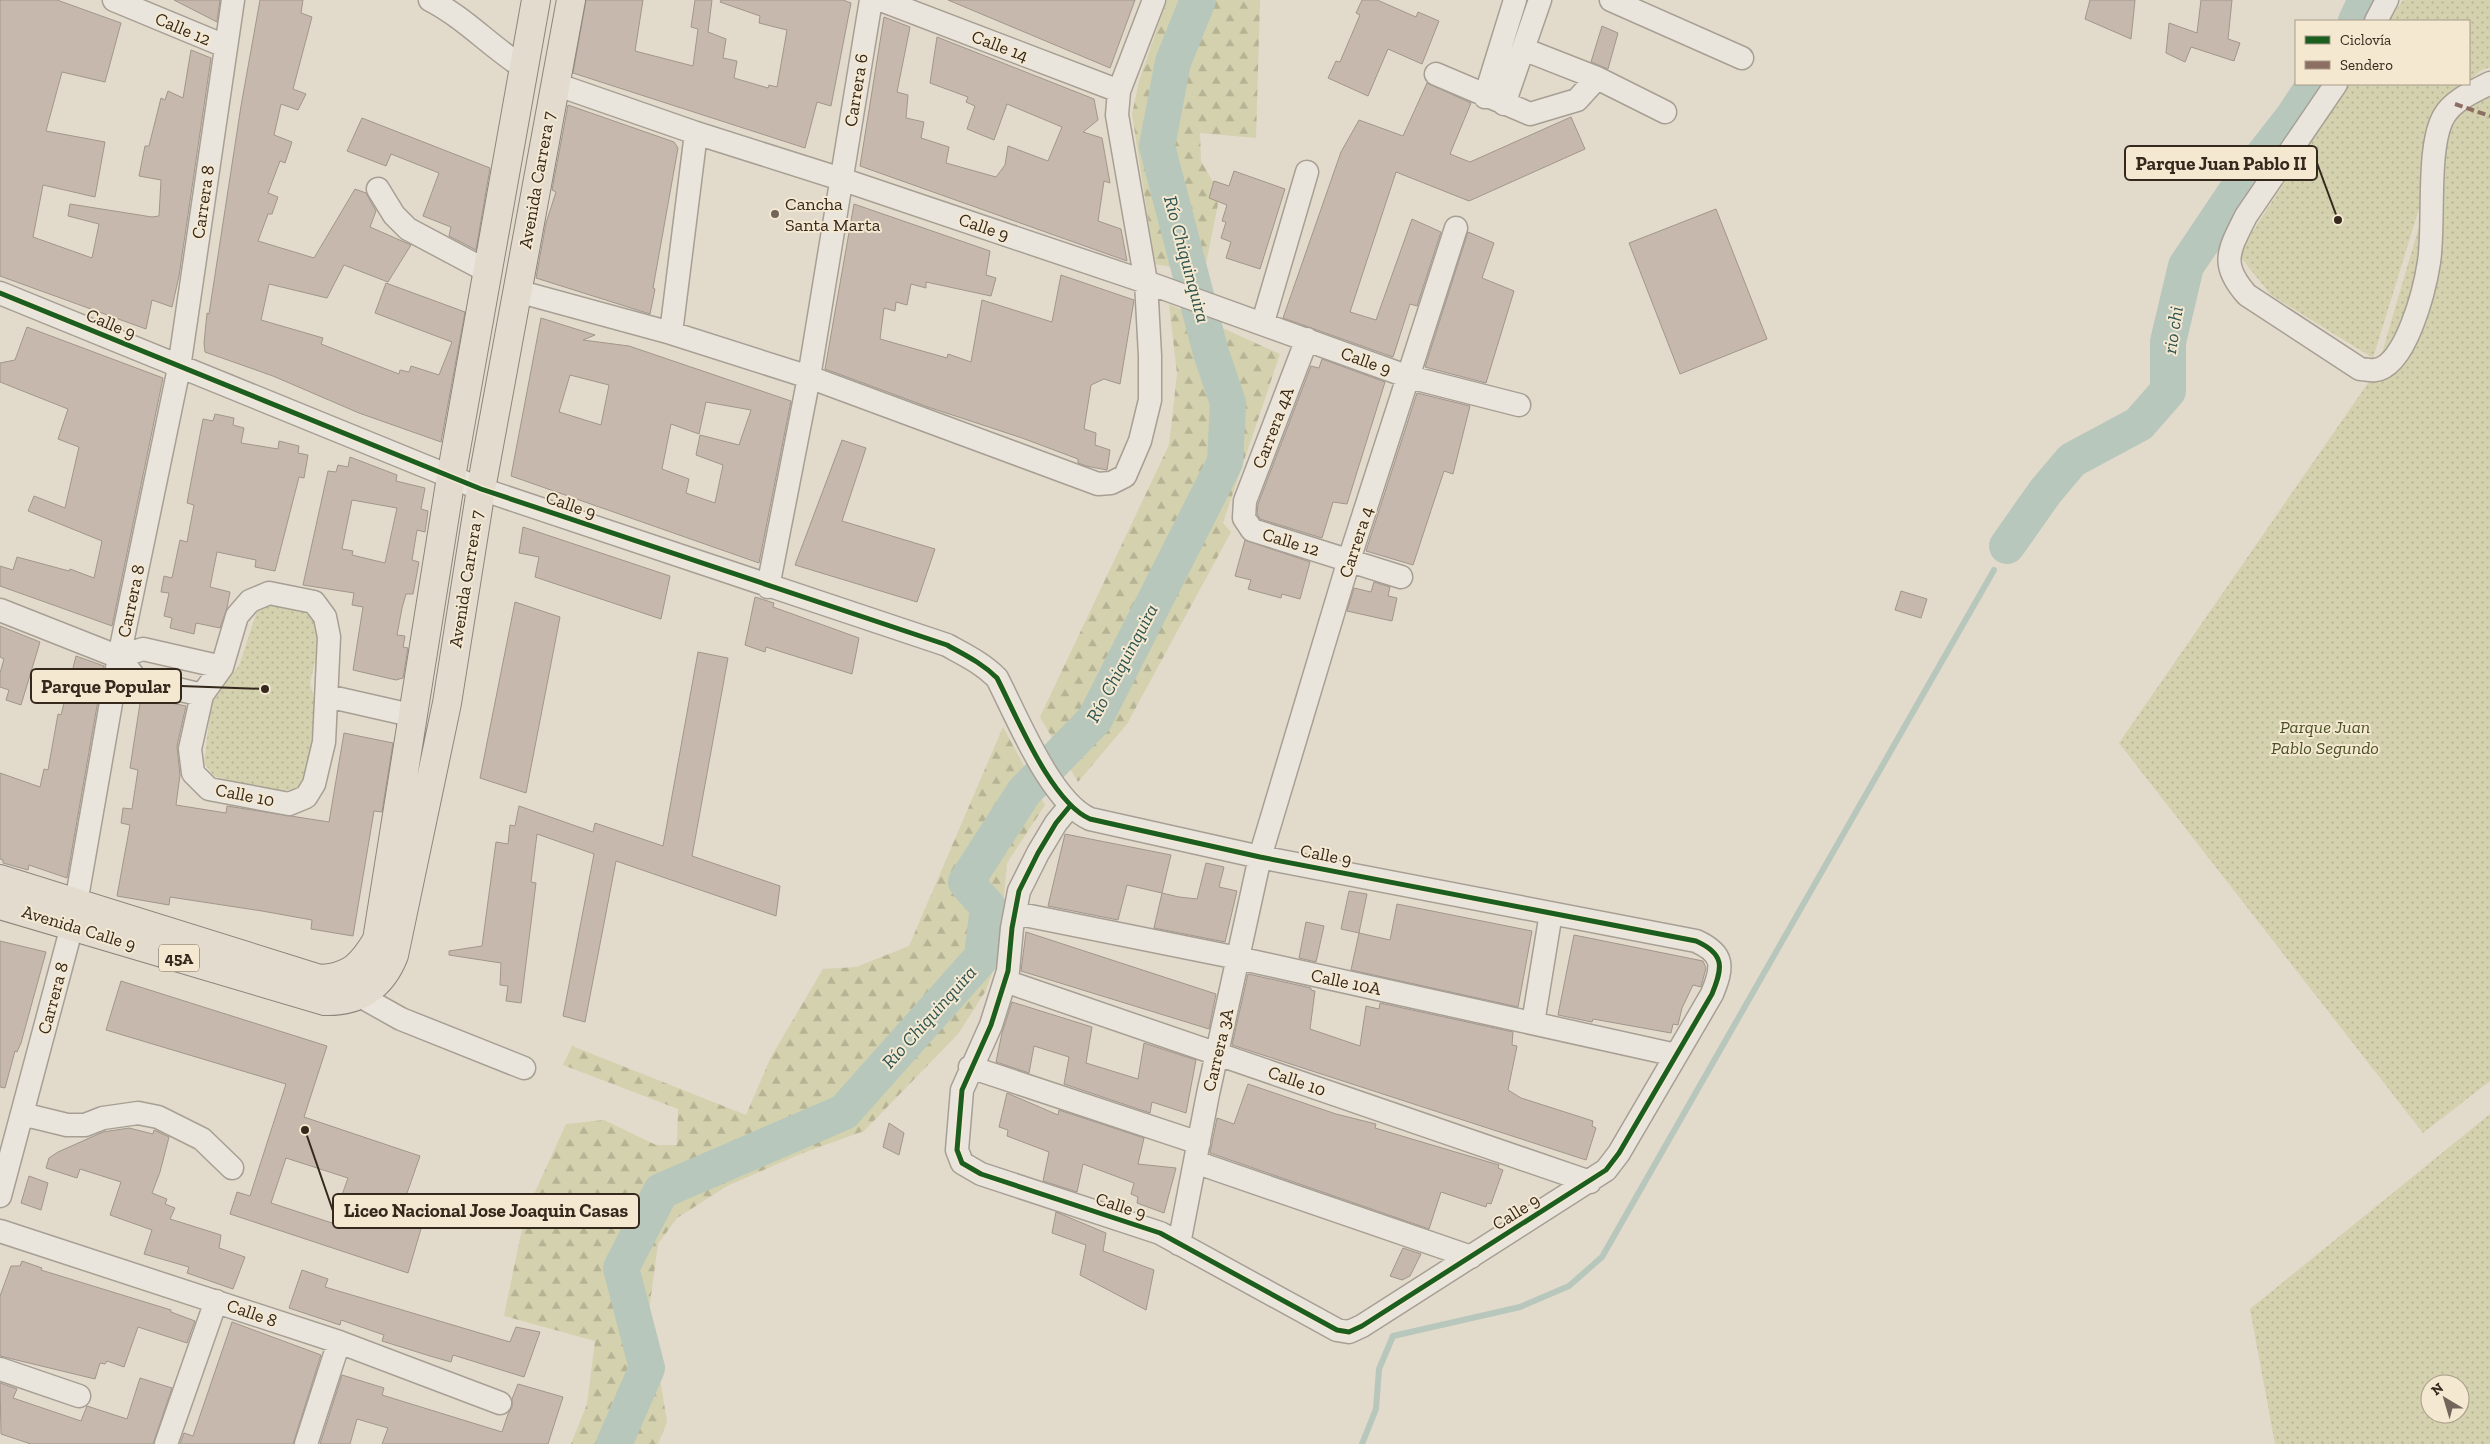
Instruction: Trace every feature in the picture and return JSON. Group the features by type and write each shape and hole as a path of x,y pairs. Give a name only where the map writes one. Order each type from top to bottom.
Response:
{"main road":[{"name":"Avenida Carrera 7","path":"354,970 364,961 377,940 415,716 452,477 536,0"},
{"name":"Avenida Carrera 7","path":"360,996 377,984 388,969 394,955 446,703 481,489 570,0"},
{"name":"Avenida Calle 9","path":"0,878 74,914 325,1002 339,1002 360,996"},
{"name":"Avenida Calle 9","path":"0,905 74,914 320,979 334,978 354,970"}],"street":[{"name":"Calle 12","path":"114,0 225,46"},
{"name":"Carrera 8","path":"0,1196 74,914 119,657 179,368 233,0"},
{"path":"430,0 457,15 498,52 524,68"},
{"name":"Carrera 6","path":"842,179 871,0"},
{"path":"517,291 671,333 809,377 1098,484 1112,483 1125,476 1140,441 1150,400 1146,282 1117,115 1120,91 1154,0"},
{"path":"1495,100 1515,0"},
{"path":"1495,100 1523,49 1540,0"},
{"path":"1611,0 1742,58"},
{"path":"2377,20 2387,0"},
{"name":"Calle 14","path":"890,2 1120,91"},
{"path":"1523,49 1597,78 1665,112"},
{"path":"1436,74 1530,114 1576,100 1597,78"},
{"path":"2335,85 2246,216 2235,238 2228,263 2236,282 2248,294 2360,369 2377,370 2390,362 2403,347 2414,323 2429,263 2435,148 2439,127 2445,114 2455,104 2490,83"},
{"name":"Calle 9","path":"555,84 696,133 842,179 1263,322 1409,377 1519,405"},
{"path":"671,333 696,133"},
{"path":"1263,322 1307,172"},
{"path":"768,587 809,377 842,179"},
{"path":"378,189 394,215 408,229 487,271"},
{"name":"Carrera 4","path":"1260,856 1349,560 1456,228"},
{"name":"Calle 9","path":"0,293 179,368 481,489 768,587 947,645 974,659 997,678 1026,736 1064,799 1080,814 1090,819 1260,856 1696,941 1717,954 1720,966 1718,978 1712,994 1619,1153 1606,1170 1590,1182 1349,1332 1337,1330 1160,1233 981,1174 962,1163 957,1150 962,1090 970,1067 991,1025 1008,971 1019,890 1056,823 1064,799"},
{"name":"Carrera 4A","path":"1244,518 1245,502 1307,339"},
{"name":"Calle 12","path":"1244,518 1252,530 1401,577"},
{"name":"Calle 10","path":"269,593 314,602 325,617 329,637 327,696 324,742 314,784 306,798 289,804 209,790 193,773 190,749 202,695 222,666 237,616 250,601 269,593"},
{"path":"0,610 119,657 136,679 202,695"},
{"path":"119,657 144,649 222,666"},
{"path":"327,696 415,716"},
{"name":"Carrera 3A","path":"1179,1244 1260,856"},
{"name":"Calle 10A","path":"1015,913 1238,958 1676,1055"},
{"path":"1533,1023 1551,913"},
{"name":"Calle 10","path":"1005,981 1590,1182"},
{"path":"360,996 401,1019 524,1068"},
{"path":"970,1067 1471,1257"},
{"path":"22,1114 67,1125 85,1125 103,1118 138,1113 158,1118 202,1139 232,1168"},
{"name":"Calle 8","path":"0,1231 339,1342 500,1403"},
{"path":"166,1444 216,1301"},
{"path":"306,1444 339,1342"},
{"path":"0,1369 79,1396"}],"green space":[{"path":"1167,0 1260,0 1256,138 1200,133 1201,161 1220,194 1204,273 1155,264 1132,114 1139,81"},
{"path":"2403,0 2490,0 2490,67 2480,71 2470,80 2470,20 2390,20"},
{"path":"2347,85 2464,85 2431,113 2426,186 2373,358 2271,295 2238,254"},
{"name":"Parque Juan Pablo Segundo","path":"2490,89 2490,1081 2423,1133 2119,743 2377,370 2455,104"},
{"path":"1169,304 1280,354 1223,523 1231,532 1127,724 1078,782 1040,717 1169,445 1177,374"},
{"path":"270,597 315,608 324,622 310,683 316,707 317,740 304,783 293,790 271,792 214,776 204,763 212,699 223,682 239,666 258,608"},
{"path":"1003,727 1045,805 1007,863 998,958 985,992 958,1034 864,1131 800,1154 727,1186 677,1218 658,1244 649,1310 667,1422 658,1444 571,1444 587,1404 595,1341 504,1316 525,1214 566,1124 604,1120 656,1145 677,1145 678,1109 563,1065 572,1046 746,1115 771,1057 823,969 856,967 909,946"},
{"path":"2490,1114 2490,1444 2275,1444 2250,1309"}],"building":[{"path":"0,0 57,0 121,23 105,82 62,72 46,131 105,142 95,197 43,185 33,237 92,258 99,224 68,216 70,204 152,217 159,216 161,180 139,176 145,146 149,146 161,98 165,100 168,91 183,98 191,50 211,58 179,276 172,307 152,300 146,329 0,276"},
{"path":"174,0 220,0 217,22"},
{"path":"260,0 303,0 301,13 312,17 293,89 306,94 298,110 281,104 274,135 292,142 285,163 280,161 268,193 278,197 272,214 268,214 258,241 314,258 355,189 366,193 376,211 370,227 411,245 388,282 344,265 327,298 269,284 261,320 323,338 321,344 399,374 400,370 409,372 411,366 439,375 452,342 375,313 386,283 465,312 441,442 359,413 273,376 205,352 207,313 209,314 241,106"},
{"path":"586,0 643,0 635,51 693,66 698,29 691,27 695,0 712,0 708,32 726,39 723,58 737,61 734,78 768,88 769,85 777,87 787,30 759,23 760,16 720,2 721,0 843,0 851,3 831,106 817,102 805,148 573,73"},
{"path":"948,0 1135,0 1110,68"},
{"path":"1362,0 1377,0 1416,17 1418,12 1439,21 1422,64 1388,49 1368,96 1328,78 1336,61 1340,62 1360,15 1356,13"},
{"path":"2090,0 2135,0 2131,39 2085,19"},
{"path":"2201,0 2232,0 2228,39 2240,43 2234,61 2191,47 2185,62 2166,53 2169,23 2197,33"},
{"path":"884,17 910,27 897,92 908,95 906,118 924,122 921,138 949,147 946,163 996,177 1005,165 1008,146 1048,161 1062,127 1007,104 994,140 967,129 975,106 966,102 968,97 930,83 937,37 1094,99 1098,120 1083,132 1102,138 1110,183 1104,181 1098,221 1121,229 1127,261 860,166"},
{"path":"1602,26 1618,33 1608,69 1591,62"},
{"path":"1427,83 1471,103 1450,154 1470,162 1571,117 1585,149 1469,201 1396,172 1350,312 1376,320 1412,219 1441,232 1417,306 1410,304 1393,357 1283,318 1341,152 1359,120 1403,136"},
{"path":"568,105 674,142 678,148 650,314 536,278 546,223 556,192 552,190"},
{"path":"362,118 490,168 476,250 449,236 451,227 423,216 439,173 391,154 386,166 347,151"},
{"path":"1234,171 1285,189 1260,269 1226,258 1231,242 1221,238 1226,222 1222,221 1227,205 1209,198 1214,181 1229,186"},
{"path":"854,204 990,251 986,275 996,278 991,296 926,282 926,288 911,284 907,305 896,302 895,311 884,308 880,339 947,358 948,354 971,362 982,300 1052,322 1061,275 1134,300 1120,384 1104,379 1091,385 1084,429 1096,433 1095,445 1110,450 1107,470 1086,466 1078,463 1078,459 1022,438 928,407 825,369"},
{"path":"1716,209 1767,339 1680,374 1629,243"},
{"path":"1468,232 1494,243 1482,278 1514,291 1486,383 1425,367"},
{"path":"541,318 595,335 583,340 629,346 791,401 759,563 511,476","holes":["570,375 609,385 601,425 559,412","706,402 751,410 739,445 700,435 696,455 723,465 715,503 686,493 689,479 662,469 671,424 699,434"]},
{"path":"27,327 163,378 112,626 0,586 0,566 13,570 17,557 69,571 70,569 94,578 102,541 28,511 34,496 65,508 79,447 58,439 68,409 0,382 0,363 15,360"},
{"path":"1322,359 1385,382 1347,504 1333,502 1322,538 1260,519 1257,514 1258,504 1311,366 1319,368"},
{"path":"1417,393 1470,406 1453,474 1444,471 1413,565 1366,551"},
{"path":"215,414 234,418 233,425 244,428 241,443 278,449 279,441 299,446 298,453 308,455 304,478 299,477 275,571 255,567 256,560 217,552 210,587 230,592 227,608 220,628 196,623 194,634 170,628 172,618 164,616 169,593 161,592 164,576 172,578 180,540 187,542 194,505 187,503 203,419 213,421"},
{"path":"842,440 866,448 842,521 935,549 917,602 795,565"},
{"path":"350,457 397,475 396,481 425,488 421,509 428,511 425,532 417,530 412,560 419,562 413,594 406,594 397,635 405,636 403,647 408,648 403,678 396,680 353,670 363,607 352,605 354,593 303,585 328,471 336,472 338,465 348,467","holes":["352,500 397,508 385,563 352,555 353,551 342,549"]},
{"path":"523,527 670,576 661,619 535,577 539,557 519,553"},
{"path":"1245,540 1310,562 1300,599 1282,594 1281,598 1248,589 1251,580 1235,576"},
{"path":"1374,582 1390,587 1388,596 1397,598 1392,621 1347,611 1354,588 1371,592"},
{"path":"1901,591 1927,599 1921,618 1895,610"},
{"path":"755,597 774,603 773,607 859,638 852,674 766,647 765,652 745,645"},
{"path":"515,602 560,617 526,793 480,778"},
{"path":"0,626 40,642 21,705 6,700 9,690 0,687 0,673 4,659 0,657"},
{"path":"698,652 728,658 692,856 780,886 776,916 616,861 585,1022 563,1016 594,854 537,834 531,882 536,883 521,1003 506,1001 508,986 500,985 501,963 449,955 449,951 482,946 496,842 508,844 510,825 515,826 519,806 593,832 595,823 663,846"},
{"path":"76,656 104,666 67,878 29,865 28,870 3,863 3,860 0,859 0,773 40,787 44,769 48,770 58,714 61,715"},
{"path":"141,697 186,706 177,746 180,775 176,805 226,813 227,806 329,822 344,733 393,743 382,812 374,811 353,936 311,929 312,920 262,911 170,897 169,905 117,896 130,825 121,823 123,808 132,809 138,770 130,768"},
{"path":"1065,834 1171,855 1162,893 1127,885 1118,920 1048,906"},
{"path":"1206,863 1224,867 1219,887 1237,891 1225,942 1154,928 1162,893 1197,899"},
{"path":"1349,891 1367,894 1359,933 1341,929"},
{"path":"1397,904 1532,931 1518,1007 1351,970 1359,933 1390,940"},
{"path":"1306,922 1324,926 1316,962 1299,958"},
{"path":"1026,932 1216,994 1209,1029 1021,971"},
{"path":"1574,935 1703,961 1706,968 1701,987 1693,985 1682,1008 1678,1025 1673,1024 1671,1033 1593,1019 1592,1022 1558,1015"},
{"path":"0,941 46,952 21,1043 17,1052 15,1051 5,1088 0,1087"},
{"path":"1248,974 1311,988 1311,990 1315,991 1310,1029 1360,1046 1366,1006 1379,1009 1380,1003 1513,1032 1512,1045 1517,1046 1508,1090 1521,1098 1593,1121 1592,1126 1596,1128 1586,1160 1232,1045"},
{"path":"121,981 327,1046 304,1117 420,1156 406,1196 449,1211 443,1228 423,1222 408,1273 230,1214 237,1192 250,1196 286,1084 106,1030","holes":["286,1158 348,1178 332,1223 271,1203"]},
{"path":"1012,1002 1092,1027 1086,1063 1138,1079 1144,1043 1196,1060 1186,1113 1152,1102 1150,1113 1064,1084 1069,1057 1034,1046 1029,1073 996,1062 1002,1033"},
{"path":"1248,1084 1336,1114 1376,1124 1375,1128 1499,1165 1498,1168 1503,1170 1491,1204 1487,1203 1486,1207 1441,1192 1429,1229 1210,1153 1217,1118 1234,1124"},
{"path":"1007,1093 1058,1115 1059,1110 1144,1138 1138,1164 1176,1168 1164,1213 1137,1203 1138,1197 1131,1194 1134,1183 1083,1164 1077,1192 1043,1181 1049,1152 1007,1136 1008,1130 999,1127"},
{"path":"889,1123 904,1133 899,1155 883,1147"},
{"path":"129,1128 153,1134 154,1130 169,1137 160,1172 152,1193 167,1199 165,1204 175,1208 170,1219 221,1235 219,1248 245,1257 233,1289 187,1273 189,1267 144,1254 152,1230 110,1215 121,1182 80,1169 77,1178 46,1168 49,1158 58,1152 103,1132"},
{"path":"29,1176 48,1183 41,1210 21,1203"},
{"path":"1056,1212 1106,1233 1103,1251 1154,1270 1146,1310 1080,1275 1086,1245 1052,1233"},
{"path":"1403,1248 1421,1254 1410,1276 1402,1280 1390,1276"},
{"path":"22,1261 42,1268 41,1270 171,1310 171,1312 195,1321 187,1343 138,1327 124,1367 107,1361 105,1364 100,1363 95,1379 0,1356 0,1296 11,1266 20,1266"},
{"path":"302,1270 328,1279 325,1287 510,1342 516,1327 540,1332 524,1377 453,1355 451,1362 430,1356 382,1341 384,1335 341,1320 340,1325 289,1308"},
{"path":"232,1322 321,1355 293,1444 180,1444 184,1433 193,1436"},
{"path":"342,1375 384,1388 382,1395 502,1432 512,1407 512,1399 518,1384 563,1397 548,1444 382,1444 388,1428 357,1419 350,1444 320,1444"},
{"path":"140,1378 172,1388 153,1444 31,1444 1,1434 0,1383 17,1389 13,1398 81,1421 87,1406 127,1419"}],"waterway":[{"name":"Río Chiquinquira","path":"614,1444 647,1368 621,1268 661,1191 844,1112 982,957 988,907 966,882 1024,792 1095,719 1225,462 1228,403 1211,353 1157,146 1173,62 1198,0"},
{"name":"rio chi","path":"2356,20 2366,0"},
{"name":"rio chi","path":"2007,546 2045,492 2072,460 2139,424 2168,391 2168,342 2186,266 2243,181 2293,117 2314,85"},
{"path":"1362,1444 1376,1409 1379,1369 1393,1336 1520,1307 1569,1286 1602,1257 1994,570"}],"marked path":[{"path":"2455,104 2490,116"}],"cycle path":[{"path":"0,293 481,489 947,645 967,656 997,678 1036,757 1049,777 1076,810 1090,819 1260,857 1696,941 1717,956 1719,962 1718,976 1712,994 1619,1153 1606,1170 1362,1326 1349,1332 1337,1330 1160,1233 981,1174 962,1163 957,1150 962,1090 991,1025 1008,971 1012,928 1019,891 1038,853 1056,823 1070,806"}],"place":[{"name":"Cancha Santa Marta","path":"775,214"},
{"name":"Parque Juan Pablo II","path":"2338,220"},
{"name":"Parque Popular","path":"265,689"},
{"name":"Liceo Nacional Jose Joaquin Casas","path":"305,1130"}]}
